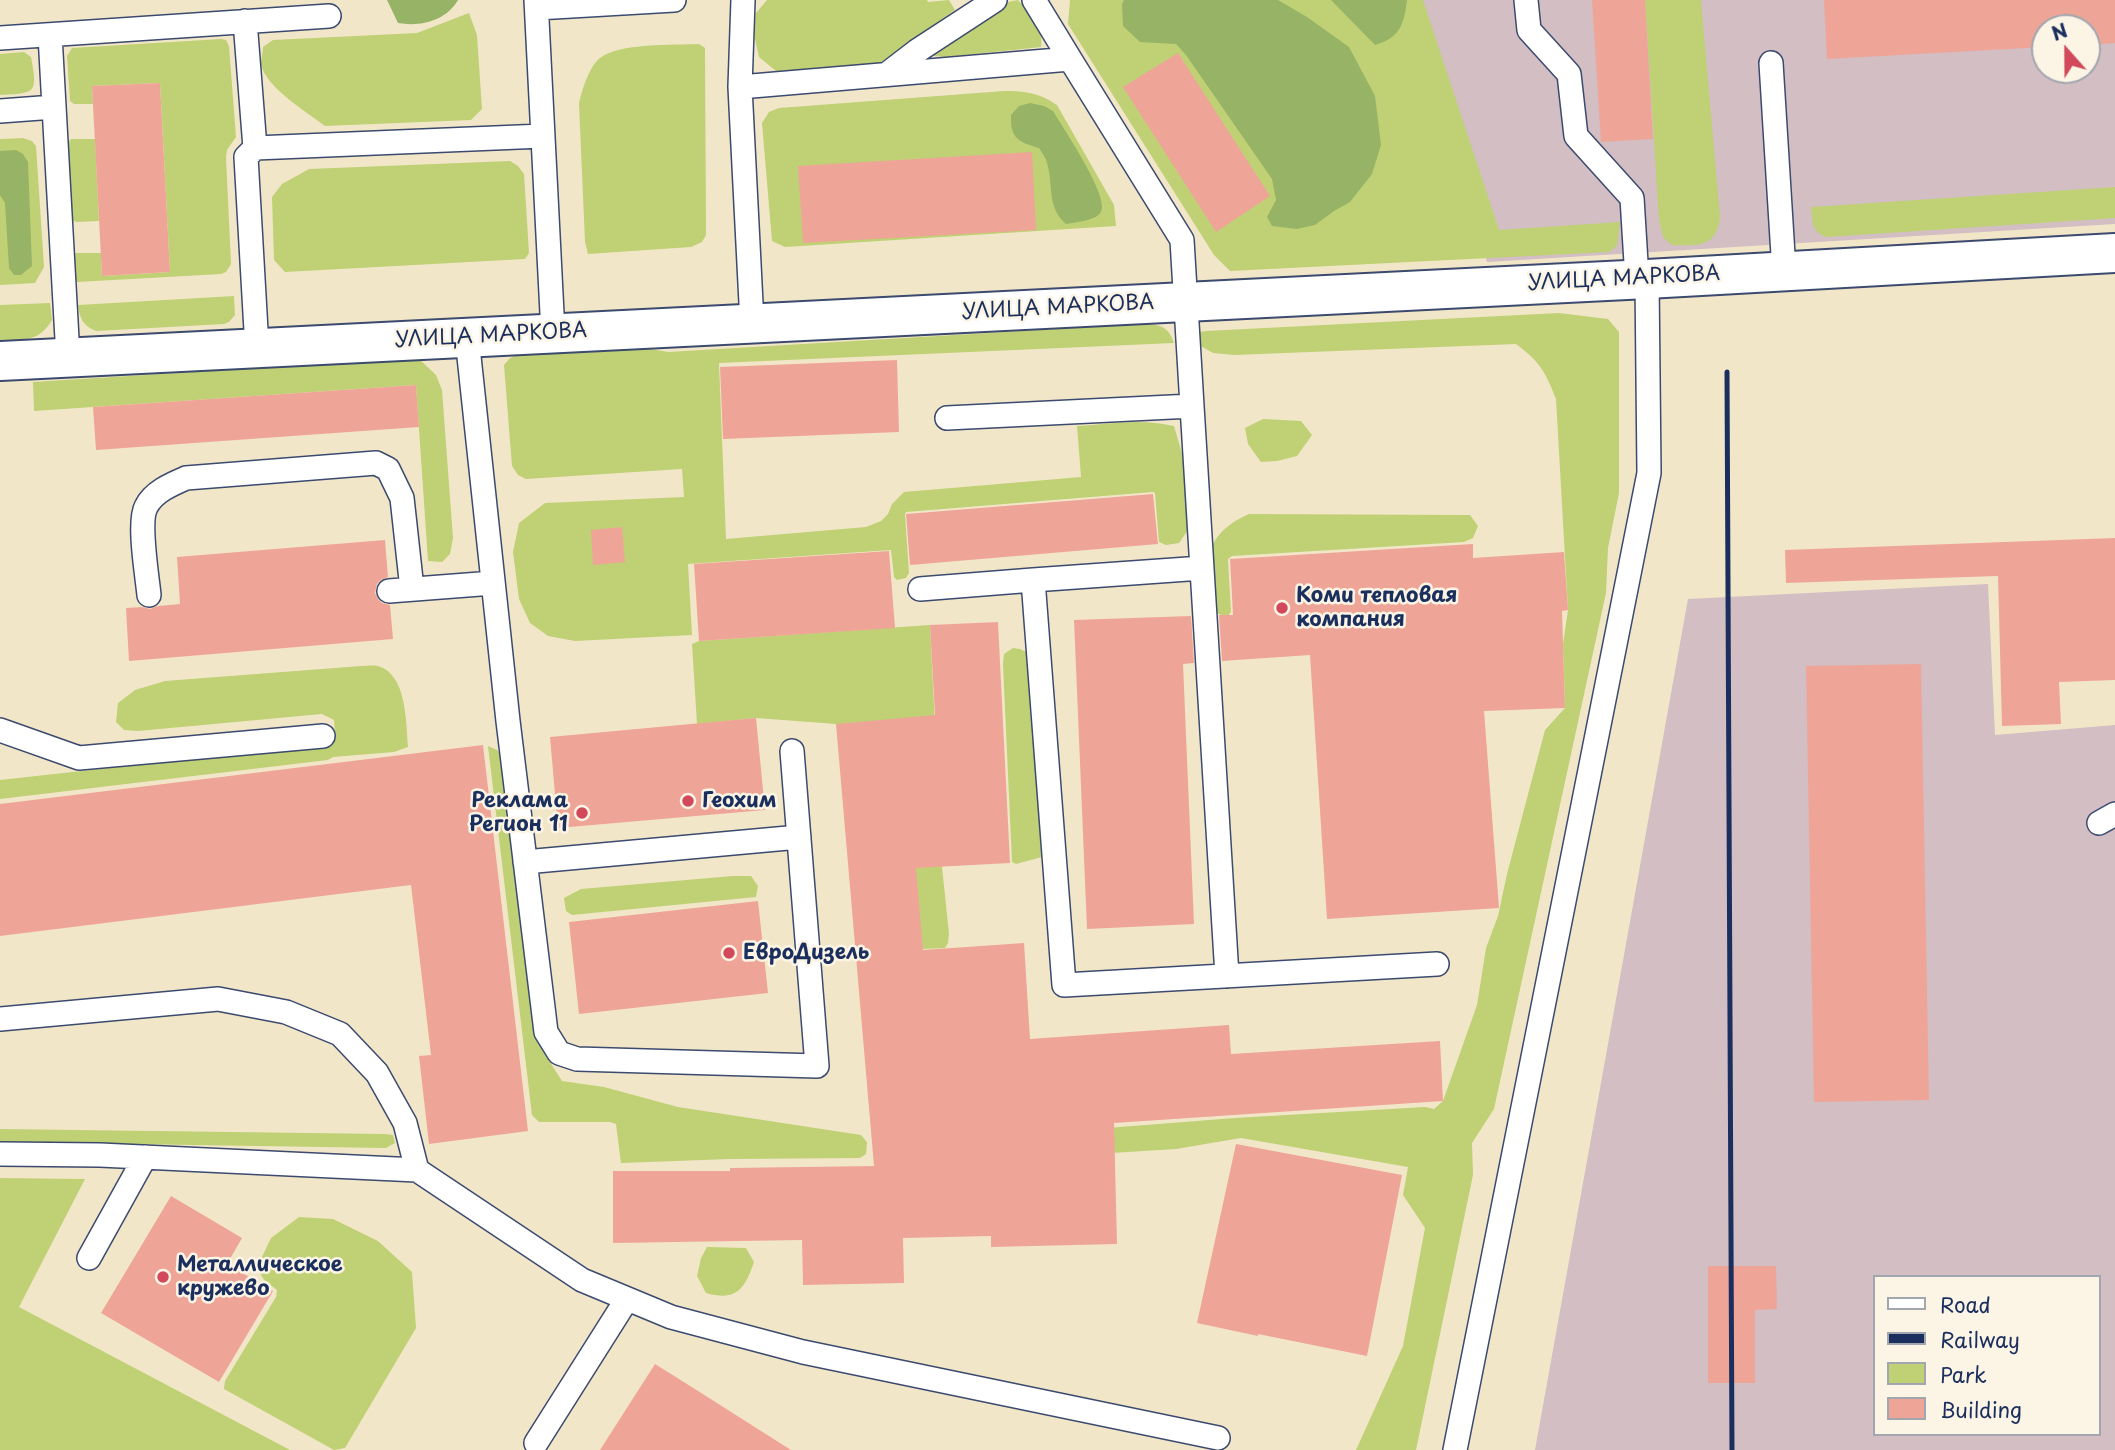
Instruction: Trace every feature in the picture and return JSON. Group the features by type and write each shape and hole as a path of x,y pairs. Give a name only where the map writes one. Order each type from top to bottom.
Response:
{"street":[{"name":"УЛИЦА МАРКОВА","path":"0,361 2115,253"}],"lane":[{"path":"553,333 536,4 674,0"},
{"path":"743,0 740,87 752,323"},
{"path":"887,74 995,0"},
{"path":"1034,0 1182,240 1227,976"},
{"path":"1455,1450 1649,473 1642,279 1632,198 1576,136 1569,74 1529,30 1526,0"},
{"path":"0,38 329,16"},
{"path":"245,22 255,148"},
{"path":"50,35 68,358"},
{"path":"740,87 1070,59"},
{"path":"1772,63 1784,271"},
{"path":"0,111 54,107"},
{"path":"257,348 246,157 255,148 543,136"},
{"path":"467,338 546,1032 559,1053 577,1059 817,1066 792,751"},
{"path":"947,418 1192,406"},
{"path":"149,595 142,518 147,505 170,485 186,478 376,463 388,469 402,498 412,589"},
{"path":"920,589 1202,568"},
{"path":"1033,580 1064,985 1437,964"},
{"path":"389,591 493,583"},
{"path":"0,730 79,758 323,736"},
{"path":"525,862 799,837"},
{"path":"0,1019 218,999 286,1012 341,1034 377,1073 405,1123 417,1170"},
{"path":"0,1154 145,1157 417,1170 582,1280 670,1317 803,1352 1219,1438"},
{"path":"89,1258 145,1157"},
{"path":"537,1443 627,1299"}],"shaded area":[{"path":"1405,0 2115,0 2115,224 1487,262"},
{"path":"1988,584 1995,735 2115,725 2115,1450 1535,1450 1688,599"}],"green space":[{"path":"387,0 458,0 440,18 415,24 398,23"},
{"path":"767,0 949,0 955,10 878,64 792,75 776,71 759,57 753,30 756,13"},
{"path":"1018,0 1038,27 1041,47 934,56 934,48 1008,2"},
{"path":"1070,0 1423,0 1499,230 1620,222 1617,246 1609,252 1230,271 1214,255 1068,24"},
{"path":"1124,0 1278,0 1349,47 1375,96 1381,145 1372,174 1350,202 1315,225 1297,229 1272,226 1267,217 1276,200 1272,179 1176,44 1140,42 1123,26"},
{"path":"1331,0 1407,0 1399,29 1390,38 1375,45"},
{"path":"1645,0 1701,0 1720,217 1715,234 1705,243 1672,245 1663,237 1659,220"},
{"path":"469,13 477,35 482,109 471,120 325,126 278,90 264,73 261,64 263,47 273,40 417,33"},
{"path":"226,40 229,46 236,137 227,150 226,157 231,264 226,272 221,274 77,282 73,280 72,256 76,253 101,253 102,276 170,272 160,83 92,86 93,104 74,104 70,101 67,56 72,48"},
{"path":"699,44 705,48 706,235 702,242 691,247 588,254 585,242 579,104 589,72 596,61 608,53 647,46"},
{"path":"24,52 31,57 34,78 32,89 0,95 0,54"},
{"path":"1004,91 1032,94 1057,105 1114,205 1116,226 785,247 772,241 762,123 769,112 779,108"},
{"path":"1030,103 1053,111 1084,162 1102,204 1101,212 1095,217 1066,224 1056,210 1045,157 1039,148 1017,138 1012,129 1011,115 1019,106"},
{"path":"23,138 32,141 36,146 44,267 35,283 0,285 0,139"},
{"path":"71,139 95,139 99,221 71,220 67,144"},
{"path":"16,150 23,154 28,162 32,266 21,275 14,275 9,268 5,203 0,195 0,151"},
{"path":"510,161 524,174 529,253 525,259 285,272 274,260 272,197 282,184 309,169"},
{"path":"2115,187 2115,218 1827,237 1818,233 1811,212 1811,207"},
{"path":"234,296 235,315 224,324 96,331 82,321 78,305"},
{"path":"50,303 52,320 41,333 30,338 0,340 0,305"},
{"path":"1559,313 1608,319 1619,332 1619,493 1608,548 1606,593 1494,1109 1472,1143 1473,1175 1416,1450 1356,1450 1403,1346 1425,1228 1403,1195 1408,1167 1241,1138 1176,1149 1111,1153 1043,1133 1235,1118 1425,1107 1434,1109 1443,1101 1477,1005 1486,948 1498,916 1545,730 1565,708 1563,644 1568,610 1556,399 1541,368 1516,344 1234,355 1213,353 1199,345 1196,338 1200,332 1206,331"},
{"path":"1157,325 1165,329 1174,343 719,363 726,539 866,527 881,521 904,492 1081,477 1077,426 1138,422 1174,426 1183,457 1188,530 1179,543 1166,545 1159,542 1153,492 906,512 909,573 906,578 897,580 894,577 891,550 688,564 692,635 575,641 548,636 530,623 519,599 513,552 519,523 545,503 684,497 682,469 526,479 518,475 512,466 504,365 510,358 520,354 645,348 668,352"},
{"path":"418,358 436,375 442,390 453,538 450,554 442,562 428,561 416,385 34,411 33,382"},
{"path":"1263,419 1301,421 1312,435 1297,456 1261,462 1248,444 1245,428"},
{"path":"1249,514 1470,515 1478,526 1473,538 1464,542 1232,556 1228,559 1231,612 1228,616 1222,615 1215,611 1211,604 1212,547 1227,527"},
{"path":"930,625 942,867 949,934 945,948 923,949 836,724 756,718 697,724 692,644 699,641"},
{"path":"1013,648 1028,653 1047,853 1016,864 1012,862 1003,665 1004,654"},
{"path":"378,666 388,671 395,679 403,700 408,747 394,752 333,757 328,760 0,799 0,780 327,744 335,733 334,720 322,714 138,731 124,730 116,722 118,703 135,690 165,681"},
{"path":"488,746 497,750 505,760 537,1042 562,1081 604,1087 678,1107 861,1135 867,1142 866,1154 860,1158 621,1163 616,1124 539,1122 532,1115"},
{"path":"751,876 758,886 756,897 572,915 566,911 564,898 581,889"},
{"path":"0,1129 385,1134 393,1135 395,1143 386,1148 0,1142"},
{"path":"0,1178 85,1179 19,1307 290,1450 0,1450"},
{"path":"299,1217 333,1219 378,1241 412,1272 416,1328 345,1448 334,1450 224,1389 225,1381 276,1297 277,1290 264,1280 260,1273 262,1257 271,1238"},
{"path":"707,1247 746,1248 754,1262 738,1291 725,1296 706,1293 697,1276"}],"building":[{"path":"1592,0 1645,0 1653,139 1601,142"},
{"path":"1824,0 2115,0 2115,43 2101,44 2101,14 2031,14 2031,48 1827,59"},
{"path":"1178,53 1270,196 1216,232 1123,87"},
{"path":"160,83 170,272 102,276 92,86"},
{"path":"1032,152 1036,230 803,243 798,166"},
{"path":"897,360 899,432 723,439 720,367"},
{"path":"416,385 419,427 96,450 93,407"},
{"path":"1153,494 1158,544 910,565 906,514"},
{"path":"622,527 625,562 593,565 591,530"},
{"path":"2115,538 2115,680 2059,682 2061,724 2002,726 1998,576 1786,583 1785,550"},
{"path":"385,540 388,577 377,584 375,593 382,603 390,605 393,639 129,661 126,608 150,609 180,604 177,557"},
{"path":"1473,544 1473,558 1564,552 1568,610 1562,611 1565,708 1484,711 1499,908 1327,919 1310,655 1222,661 1219,615 1233,615 1230,559"},
{"path":"889,551 895,628 699,641 694,564"},
{"path":"1191,616 1194,663 1183,664 1194,924 1087,929 1074,620"},
{"path":"998,622 1010,863 916,868 923,950 1024,943 1030,1039 1229,1025 1231,1054 1440,1041 1443,1101 1114,1123 1117,1244 991,1247 991,1236 903,1238 904,1283 803,1285 802,1240 613,1243 613,1171 730,1171 730,1168 874,1166 836,724 935,715 930,625"},
{"path":"1921,664 1929,1100 1814,1102 1806,666"},
{"path":"756,718 765,810 558,828 550,737"},
{"path":"483,745 528,1131 429,1144 419,1056 431,1055 411,885 0,936 0,804"},
{"path":"758,901 768,993 579,1014 569,922"},
{"path":"1236,1144 1402,1175 1367,1356 1197,1323"},
{"path":"171,1196 242,1238 227,1264 273,1291 219,1382 101,1313"},
{"path":"1708,1266 1776,1266 1777,1309 1755,1310 1755,1383 1708,1383"},
{"path":"655,1364 687,1384 791,1450 600,1450"}],"railway":[{"path":"1727,372 1732,1450"}],"place":[{"name":"Коми тепловая компания","path":"1282,608"},
{"name":"Геохим","path":"688,801"},
{"name":"Реклама Регион 11","path":"582,813"},
{"name":"ЕвроДизель","path":"729,953"},
{"name":"Металлическое кружево","path":"163,1277"}]}
